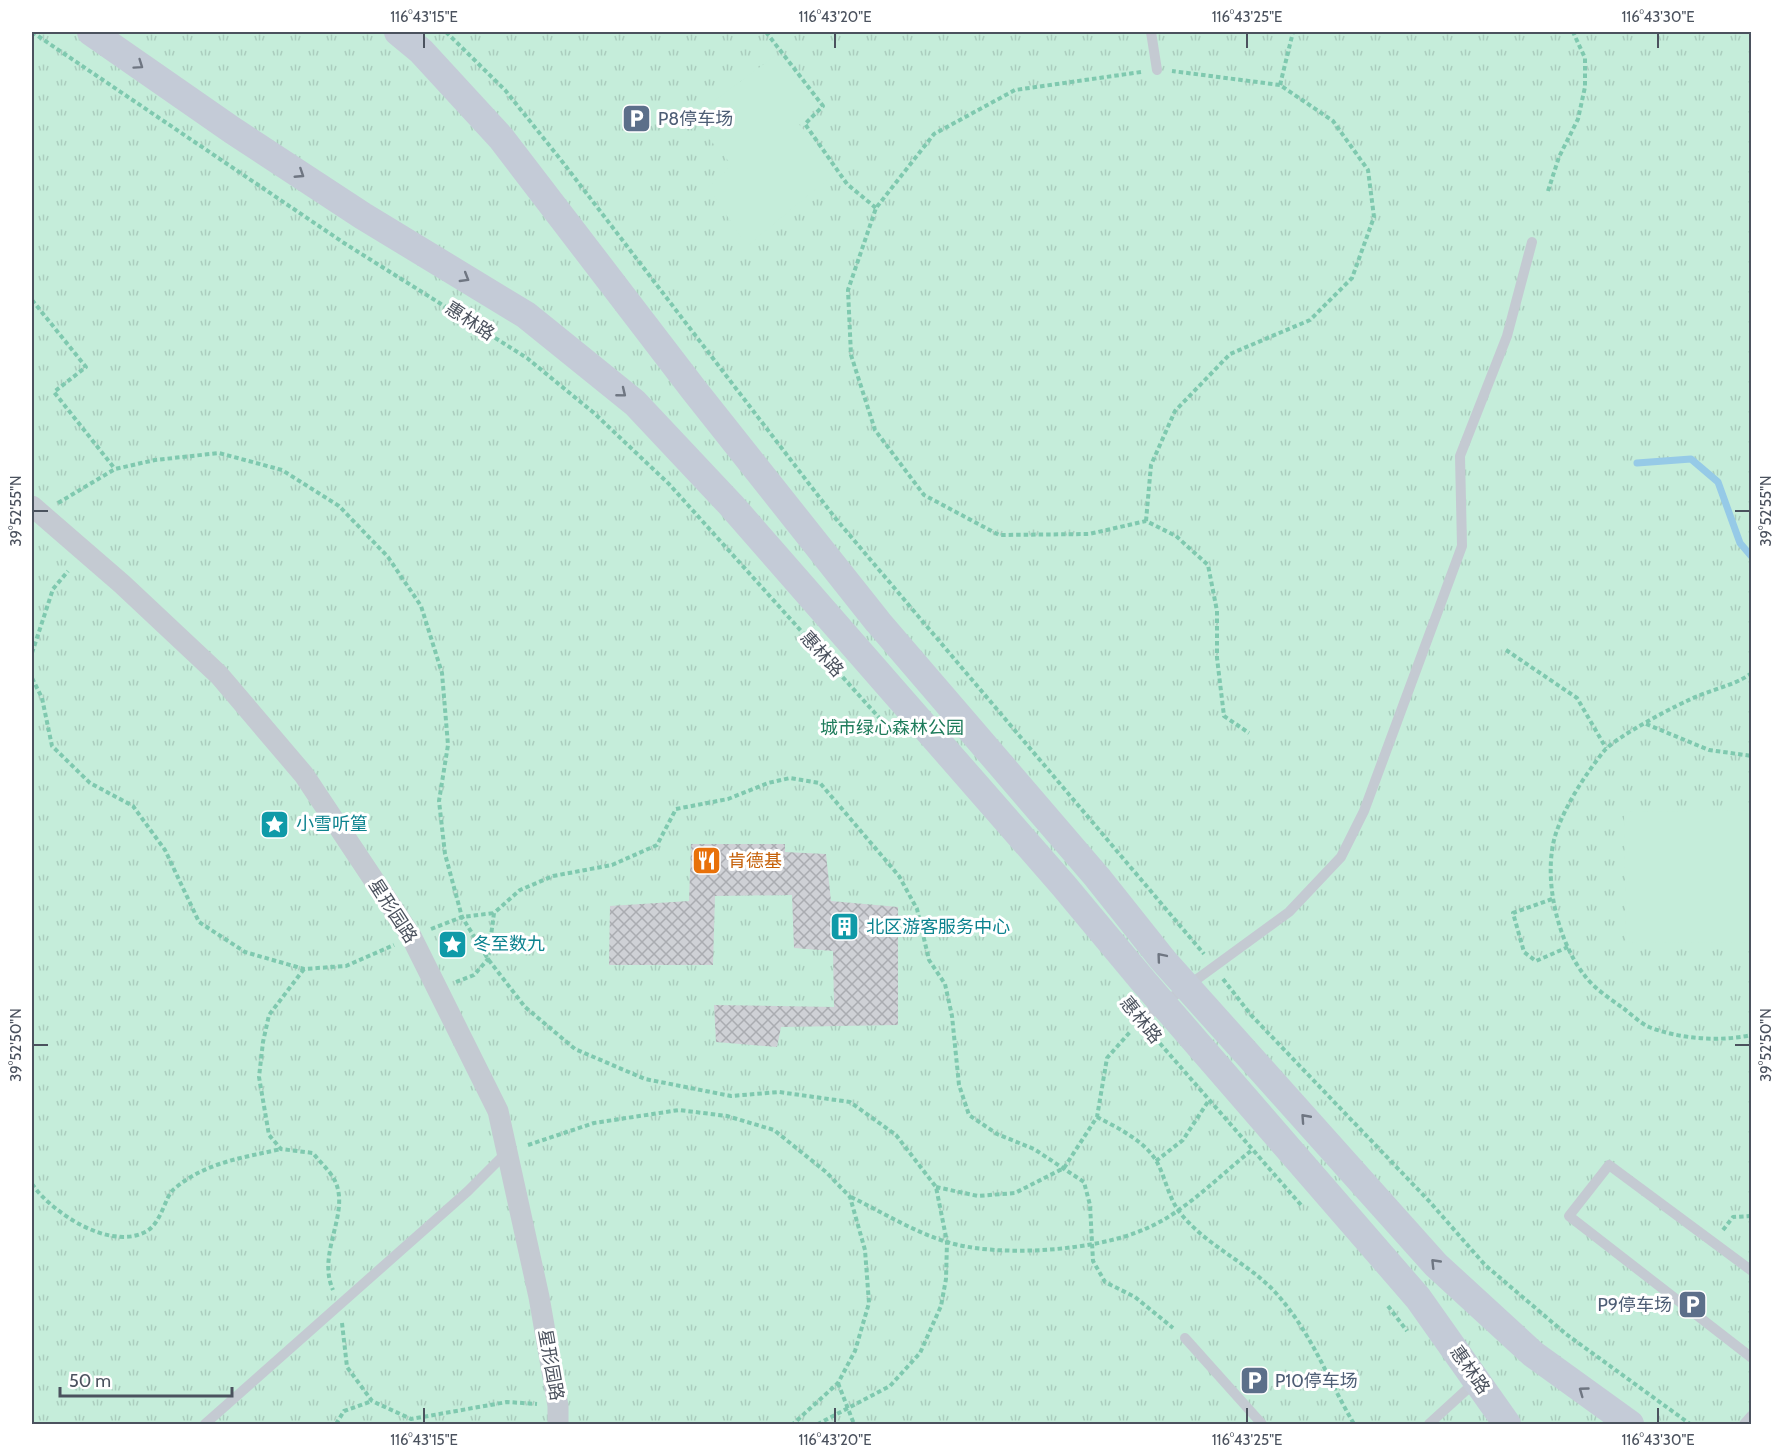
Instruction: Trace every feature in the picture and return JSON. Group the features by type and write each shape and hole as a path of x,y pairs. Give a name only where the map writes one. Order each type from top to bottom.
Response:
{"main road":[{"name":"惠林路","path":"91,32 232,130 363,216 526,315 635,403 746,522 1056,877 1152,1012 1418,1298 1507,1425"},
{"path":"398,32 421,51 501,138 694,390 878,622 1187,987 1436,1264 1533,1354 1630,1425"}],"street":[{"name":"星形园路","path":"37,510 219,675 304,775 411,936 498,1111 539,1297 558,1415"}],"lane":[{"path":"1151,32 1157,69"},
{"path":"1152,1012 1289,912 1341,857 1364,811 1462,546 1460,456 1507,336 1532,242"},
{"path":"205,1425 468,1191 507,1152"},
{"path":"1752,1271 1609,1165 1569,1216 1752,1358"},
{"path":"1185,1338 1262,1425"},
{"path":"1429,1425 1477,1380"},
{"path":"1744,1425 1752,1415"}],"path":[{"name":"惠林路","path":"32,32 344,243 536,365 594,413 669,484 890,729"},
{"path":"446,32 505,90 836,519 1214,966 1251,1016 1429,1202 1485,1264 1566,1334 1690,1425"},
{"path":"766,32 823,106 805,124 847,184 876,208"},
{"path":"1280,85 1293,32"},
{"path":"1548,191 1559,157 1578,119 1586,87 1586,58 1573,32"},
{"path":"1146,521 1151,465 1175,411 1230,354 1310,320 1352,278 1374,217 1368,170 1334,121 1280,85 1157,69 1015,90 934,135 876,208 848,290 851,355 875,430 924,495 999,535 1089,534 1146,521 1176,536 1208,565 1217,612 1217,658 1224,716 1249,733"},
{"path":"32,300 86,367 54,392 116,469"},
{"path":"37,510 116,469 155,460 219,453 282,470 339,506 388,557 421,606 442,673 448,745 439,801 445,854 462,917 488,958 525,1007 575,1049 645,1079 731,1096 779,1092 850,1102 896,1135 936,1186 947,1242 946,1279 941,1306 920,1353 890,1386 818,1425"},
{"path":"32,653 53,589 68,571"},
{"path":"1506,650 1577,698 1606,748"},
{"path":"1752,673 1740,682 1697,696 1606,748 1583,779 1556,834 1552,865 1552,899 1563,938 1585,976 1647,1026 1687,1036 1730,1040 1752,1035"},
{"path":"32,678 42,698 52,746 90,783 133,806 165,850 199,922 245,952 304,969 346,966 411,936 462,917 494,913 520,890 542,880 612,865 657,845 676,809 728,800 768,783 790,778 820,783 899,876 917,909 929,960 945,984 952,1016 958,1085 969,1115 997,1134 1034,1149 1084,1182 1090,1204 1094,1245 1093,1262 1105,1282 1135,1297 1185,1338"},
{"path":"1645,724 1709,750 1752,756"},
{"path":"1552,899 1513,913 1524,952 1536,961 1568,947"},
{"path":"438,988 474,975 488,958 494,913"},
{"path":"281,1149 269,1135 259,1077 263,1042 269,1015 304,969"},
{"name":"惠林路","path":"1152,1012 1209,1100 1306,1212"},
{"path":"936,1186 978,1196 1015,1193 1064,1168 1097,1117 1107,1058 1152,1012"},
{"path":"1156,1161 1183,1140 1209,1100"},
{"path":"507,1152 594,1123 679,1110 727,1116 774,1130 826,1172 850,1197 947,1242 1011,1251 1094,1245 1146,1229 1178,1209 1252,1150"},
{"path":"1097,1117 1129,1135 1156,1161 1178,1209 1210,1243 1249,1268 1266,1284 1304,1328 1354,1425"},
{"path":"32,1184 38,1193 78,1224 116,1238 147,1231 165,1210 172,1190 217,1162 281,1149 313,1153 334,1179 340,1197 327,1251 330,1283 339,1305 347,1367 372,1401 411,1419 418,1425"},
{"path":"794,1425 838,1383 855,1351 868,1303 865,1250 850,1197"},
{"path":"1713,1242 1733,1217 1752,1216"},
{"path":"1381,1296 1409,1333"},
{"path":"838,1383 854,1425"},
{"path":"336,1425 344,1411 372,1401"},
{"path":"411,1419 507,1402 558,1415"}],"green space":[{"name":"城市绿心森林公园","path":"32,32 1751,32 1751,1424 32,1424"},
{"path":"776,55 816,103 796,121 839,170 747,246 708,187 732,165 691,118"},
{"path":"1751,810 1751,942 1626,943 1624,812"}],"building":[{"name":"北区游客服务中心","path":"691,844 785,844 785,852 826,854 831,901 898,907 898,1025 781,1027 777,1047 716,1042 714,1005 834,1007 833,951 794,948 792,895 715,896 713,965 609,965 610,906 689,901"}],"waterway":[{"path":"1637,463 1691,459 1718,482 1740,543 1752,557"}],"place":[{"name":"P8停车场","path":"637,119"},
{"name":"小雪听篁","path":"275,824"},
{"name":"肯德基","path":"707,861"},
{"name":"北区游客服务中心","path":"845,927"},
{"name":"冬至数九","path":"452,944"},
{"name":"P9停车场","path":"1693,1305"},
{"name":"P10停车场","path":"1254,1381"}]}
